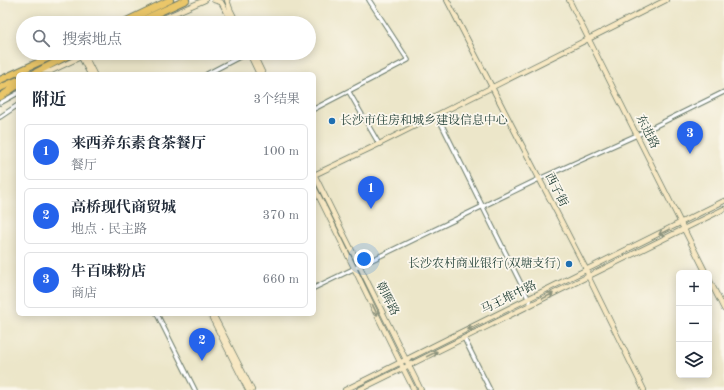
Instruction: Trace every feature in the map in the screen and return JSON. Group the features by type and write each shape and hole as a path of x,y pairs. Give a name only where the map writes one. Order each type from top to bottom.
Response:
{"highway":[{"path":"137,16 170,0"},
{"path":"151,16 186,0"},
{"path":"18,72 44,60"},
{"path":"37,72 60,60"},
{"path":"0,80 16,73"},
{"path":"0,88 16,81"},
{"path":"0,97 16,87"}],"street":[{"path":"168,16 205,0"},
{"path":"214,0 221,2 229,16"},
{"path":"227,0 234,16"},
{"path":"316,108 408,60 369,0"},
{"name":"西子街","path":"447,0 587,271 588,276 644,390"},
{"name":"东进路","path":"569,0 704,270"},
{"path":"316,174 492,88 666,0"},
{"path":"43,72 51,71 74,60"},
{"path":"86,60 89,72"},
{"path":"87,60 93,72"},
{"path":"211,72 234,60"},
{"path":"252,60 258,72"},
{"path":"256,60 262,72"},
{"path":"349,92 379,144"},
{"path":"316,287 539,179 637,135 724,92"},
{"path":"0,103 16,94"},
{"path":"0,117 16,107"},
{"path":"437,115 531,304"},
{"name":"朝晖路","path":"316,179 414,390"},
{"name":"朝晖路","path":"316,191 421,390"},
{"name":"马王堆中路","path":"345,390 587,271 724,201"},
{"name":"马王堆中路","path":"359,390 724,209"},
{"path":"712,285 724,308"},
{"path":"158,316 195,390"},
{"path":"211,316 248,390"},
{"path":"214,316 252,390"},
{"path":"464,338 490,390"}],"place":[{"name":"长沙市住房和城乡建设信息中心","path":"332,121"},
{"name":"牛百味粉店","path":"690,154"},
{"name":"来西养东素食茶餐厅","path":"371,209"},
{"name":"长沙农村商业银行(双塘支行)","path":"569,264"},
{"name":"高桥现代商贸城","path":"202,361"}]}
